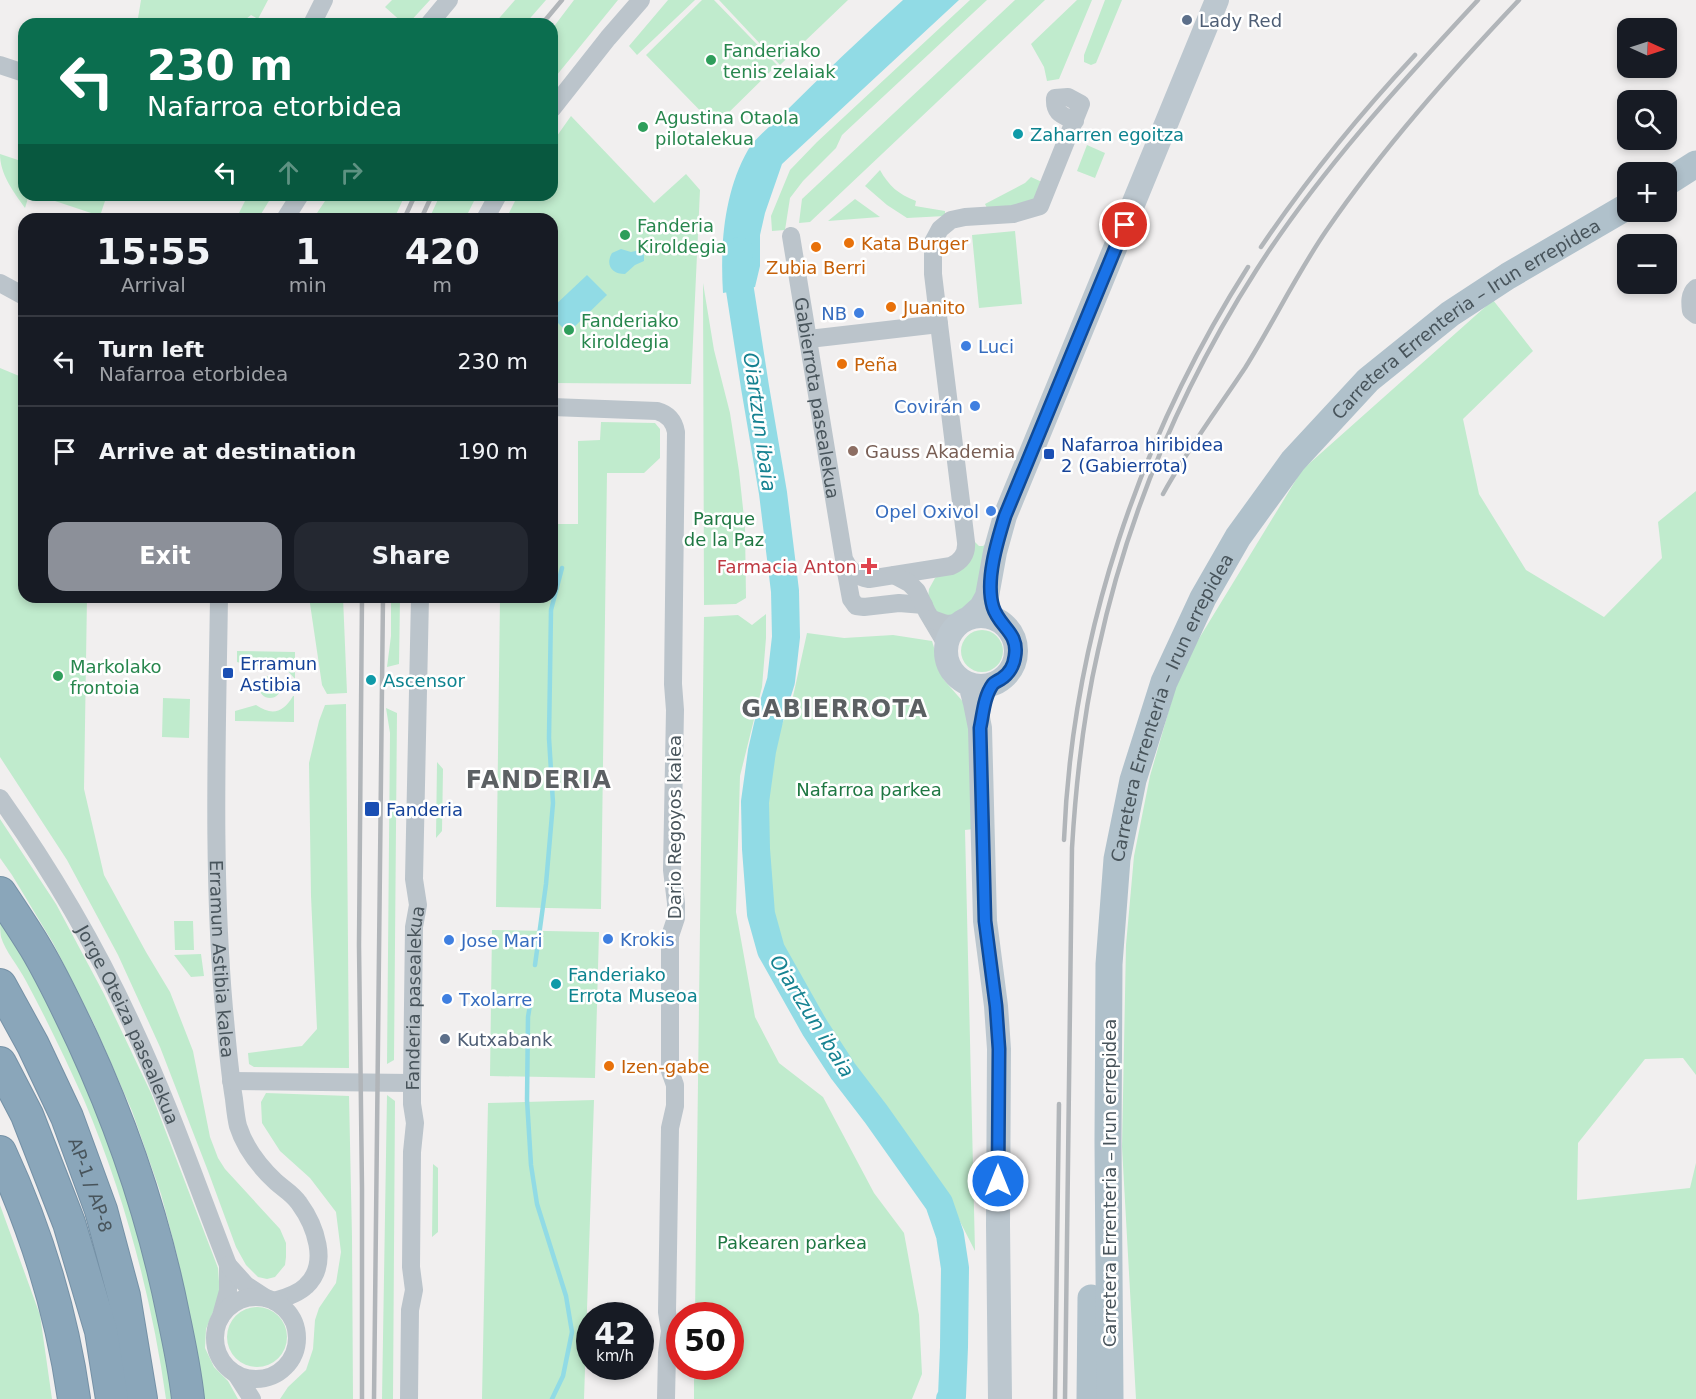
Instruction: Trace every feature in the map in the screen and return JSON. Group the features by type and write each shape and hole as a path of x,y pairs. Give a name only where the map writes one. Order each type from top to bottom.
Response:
{"highway":[{"path":"0,893 35,948 67,1006 120,1130 144,1197 166,1280 186,1377 188,1399"},
{"name":"AP-1 / AP-8","path":"0,985 33,1045 66,1117 101,1210 124,1296 141,1399"},
{"name":"AP-1 / AP-8","path":"0,1063 27,1115 69,1223 101,1331 112,1399"},
{"path":"0,1152 16,1187 50,1286 70,1367 74,1399"}],"main road":[{"path":"965,620 983,615 1000,621 1012,634 1016,645 1011,668 1004,677 994,683 982,686 970,684 959,678 950,669 946,657 946,644 951,632 965,620 981,607 987,596 995,552 1005,516 1216,0"},
{"path":"1677,176 1696,164"},
{"name":"Carretera Errenteria – Irun errepidea","path":"1110,1399 1109,964 1117,858 1133,780 1164,682 1203,598 1238,537 1293,461 1368,380 1450,314 1508,276 1617,212"},
{"path":"990,585 993,608 1000,621"},
{"path":"980,728 985,703 994,683"},
{"path":"970,684 980,728 985,921 999,1049 1000,1399"},
{"path":"1090,1399 1091,1298 1108,1142"}],"street":[{"path":"315,18 324,0"},
{"path":"434,18 449,0"},
{"path":"558,101 641,0"},
{"path":"0,65 18,71"},
{"path":"844,559 849,569 858,576 869,579 942,568 960,561 966,547 933,274 933,242 940,229 951,220 1013,214 1040,206 1075,121"},
{"name":"Gabierrota pasealekua","path":"791,236 851,599 856,606 864,608 899,603 928,612 946,624 965,620"},
{"path":"0,283 18,293"},
{"path":"1696,288 1692,291 1690,301 1691,311 1696,315"},
{"path":"808,339 939,324"},
{"name":"Dario Regoyos kalea","path":"558,407 662,412 670,418 676,432 672,870 676,918 670,936 670,1071 675,1085 675,1106 670,1128 668,1312 670,1331 666,1399"},
{"path":"928,612 926,585 942,568"},
{"path":"894,575 909,583 917,591 946,644"},
{"name":"Erramun Astibia kalea","path":"219,603 216,850 221,977 231,1081 238,1126 245,1143 266,1172 297,1200 314,1230 318,1264 313,1277 304,1288 297,1309 296,1331"},
{"name":"Fanderia pasealekua","path":"409,1399 410,1310 414,1290 411,1267 412,1152 415,1123 412,1083 414,927 418,905 414,879 420,603"},
{"name":"Jorge Oteiza pasealekua","path":"0,798 53,877 109,976 156,1080 228,1265 246,1285 270,1300"},
{"path":"231,1081 412,1083"},
{"name":"Jorge Oteiza pasealekua","path":"221,1316 228,1291 228,1265"},
{"path":"270,1300 290,1296 304,1288"},
{"path":"256,1297 270,1300 289,1313 296,1331 292,1357 280,1370 264,1378 236,1374 222,1361 215,1343 217,1324 221,1316 236,1302 256,1297"},
{"path":"236,1374 252,1399"},
{"path":"260,1399 273,1375"}],"green space":[{"path":"141,0 268,0 259,18 251,15 247,18 138,18"},
{"path":"392,0 430,0 414,18 397,18 385,7"},
{"path":"515,0 546,0 530,18 499,18"},
{"path":"574,0 618,0 558,74 558,21"},
{"path":"668,0 695,0 637,55 629,46"},
{"name":"Fanderiako tenis zelaiak","path":"702,0 714,0 777,65 715,126 646,55"},
{"path":"719,0 848,0 780,65"},
{"path":"970,0 987,0 842,135 836,148 803,181 790,198 785,230 772,231 771,216 790,170 817,142"},
{"path":"1015,0 1045,0 810,222 799,223 802,199"},
{"path":"1077,0 1092,0 1059,79 1047,81 1044,67 1031,44"},
{"path":"1105,0 1122,0 1096,63 1091,65 1084,62 1084,55"},
{"name":"Fanderia Kiroldegia","path":"571,116 654,203 686,174 700,190 691,384 558,383 558,213 509,213 515,201 558,201 558,134"},
{"path":"1087,145 1105,153 1095,178 1077,171"},
{"path":"0,154 18,160 18,198 5,175"},
{"path":"880,170 895,189 916,201 915,206 945,211 945,216 907,218 887,205 865,186"},
{"path":"1031,177 1042,182 1033,203 988,210 985,204 1025,183"},
{"path":"855,199 880,217 828,221"},
{"path":"20,201 27,201 25,208"},
{"path":"55,201 105,201 101,213 91,213"},
{"path":"245,201 269,201 262,213 239,213"},
{"path":"325,201 402,201 397,213 317,213"},
{"path":"437,201 474,201 468,213 432,213"},
{"path":"1015,231 1022,304 979,308 972,235"},
{"name":"Parque de la Paz","path":"703,283 714,350 730,413 745,527 746,598 736,604 704,605"},
{"path":"1493,300 1533,351 1463,419 1479,494 1526,570 1604,617 1662,558 1658,522 1696,491 1696,1075 1683,1058 1645,1059 1578,1143 1577,1200 1690,1188 1696,1163 1696,1399 1136,1399 1122,1147 1126,945 1134,856 1150,776 1181,668 1302,470"},
{"path":"0,368 18,376 18,603 87,603 84,789 104,875 170,992 193,1051 210,1137 218,1158 225,1169 280,1229 286,1243 285,1265 275,1277 267,1279 258,1277 246,1265 236,1247 160,1047 118,955 67,860 0,757"},
{"path":"601,422 655,423 660,429 660,458 644,473 607,473 601,909 496,907 500,603 558,603 558,524 578,524 578,441 600,440"},
{"path":"973,540 979,546 989,541 980,594 960,614 949,617 937,613 928,598 929,589 935,578 943,573"},
{"path":"310,603 343,603 347,693 327,694 322,685"},
{"path":"391,603 400,603 399,664 387,667 391,636"},
{"name":"Pakearen parkea","path":"766,614 762,687 740,776 736,912 755,1017 779,1063 823,1097 874,1193 904,1233 919,1315 922,1374 912,1399 694,1399 694,1380 744,1380 744,1302 695,1302 704,617 738,615 752,625"},
{"path":"982,630 990,631 997,636 1002,643 1002,659 997,666 990,671 982,672 974,671 967,666 962,659 961,651 962,643 967,636 974,631"},
{"name":"Nafarroa parkea","path":"807,633 844,638 893,635 932,641 944,680 972,712 974,829 965,830 975,1251 945,1192 804,1001 770,933 763,882 761,826 765,775 776,738 792,701"},
{"path":"237,651 295,652 295,679 282,666 273,662 255,667 237,662"},
{"path":"270,676 278,679 281,687 278,695 270,698 262,695 259,687 262,679"},
{"path":"293,696 294,722 235,721 235,711 256,705 267,711 277,711 285,706"},
{"path":"163,698 190,699 189,738 162,737"},
{"path":"346,704 349,1068 254,1067 249,1064 248,1053 302,1046 317,1029 311,896 309,763 325,705"},
{"path":"386,708 397,713 394,1060 387,1064 390,733"},
{"path":"437,762 443,769 442,831 436,838"},
{"path":"0,819 56,904 104,994 151,1093 218,1268 220,1295 206,1329 205,1348 214,1367 228,1381 238,1399 204,1399 177,1255 161,1194 132,1111 94,1024 53,943 0,858"},
{"path":"0,915 42,991 67,1043 118,1164 146,1260 176,1399 166,1399 153,1323 135,1247 112,1172 84,1100 63,1055 26,981 3,942"},
{"path":"174,921 193,921 194,950 175,950"},
{"path":"492,930 599,932 595,1078 490,1076"},
{"path":"201,954 204,976 191,977 174,955"},
{"path":"266,1093 349,1096 353,1399 280,1399 288,1387 306,1370 313,1349 315,1320 319,1308 336,1283 341,1252 336,1212 310,1178 280,1151 262,1123 261,1102"},
{"path":"387,1095 395,1101 393,1399 382,1399"},
{"path":"594,1100 587,1302 576,1302 576,1380 585,1380 584,1399 482,1399 488,1103"},
{"path":"433,1164 438,1168 438,1232 432,1237"},
{"path":"0,1205 40,1315 52,1399 0,1399"},
{"path":"251,1307 263,1307 274,1312 282,1320 287,1337 285,1349 274,1362 263,1367 251,1367 240,1362 232,1354 227,1343 227,1331 232,1320 240,1312"}],"water":[{"path":"903,0 959,0 782,164 760,235 760,266 755,287 723,293 722,256 725,219 734,183 748,150 764,131"},
{"path":"621,249 631,252 640,250 644,255 644,261 625,274 613,271 609,261 610,257 612,253"},
{"path":"587,275 607,295 568,333 558,323 558,302"}],"waterway":[{"name":"Oiartzun ibaia","path":"739,251 740,290 773,493 785,591 786,637 781,681 762,751 755,802 761,914 771,950 815,1028 843,1071 939,1203 950,1235 955,1268 954,1347 950,1399"},
{"path":"558,583 562,568"},
{"path":"535,965 546,884 553,803 549,738 553,603"},
{"path":"531,999 528,1017 527,1100 531,1165 537,1204 566,1296 572,1332 563,1376 552,1399"}],"railway":[{"path":"547,18 562,0"},
{"path":"1065,1399 1072,848 1088,700 1110,601 1141,502 1160,453 1181,406 1230,313 1281,233 1334,163 1478,0"},
{"path":"1163,494 1192,446 1245,368 1315,248 1348,200 1418,112 1519,0"},
{"path":"1261,247 1334,148 1415,55"},
{"path":"407,213 412,201"},
{"path":"424,213 429,201"},
{"path":"1064,840 1070,764 1081,689 1097,615 1118,542 1144,470 1174,400 1209,332 1248,267"},
{"path":"362,603 359,945 362,1399"},
{"path":"374,1399 383,603"},
{"path":"1055,1399 1059,1104"}],"place":[{"name":"Lady Red","path":"1187,20"},
{"name":"Fanderiako tenis zelaiak","path":"711,60"},
{"name":"Agustina Otaola pilotalekua","path":"643,127"},
{"name":"Zaharren egoitza","path":"1018,134"},
{"name":"Fanderia Kiroldegia","path":"625,235"},
{"name":"Kata Burger","path":"849,243"},
{"name":"Zubia Berri","path":"816,247"},
{"name":"Juanito","path":"891,307"},
{"name":"NB","path":"859,313"},
{"name":"Fanderiako kiroldegia","path":"569,330"},
{"name":"Luci","path":"966,346"},
{"name":"Peña","path":"842,364"},
{"name":"Covirán","path":"975,406"},
{"name":"Gauss Akademia","path":"853,451"},
{"name":"Nafarroa hiribidea 2 (Gabierrota)","path":"1049,454"},
{"name":"Opel Oxivol","path":"991,511"},
{"name":"Farmacia Anton","path":"869,566"},
{"name":"Erramun Astibia","path":"228,673"},
{"name":"Markolako frontoia","path":"58,676"},
{"name":"Ascensor","path":"371,680"},
{"name":"Fanderia","path":"372,809"},
{"name":"Krokis","path":"608,939"},
{"name":"Jose Mari","path":"449,940"},
{"name":"Fanderiako Errota Museoa","path":"556,984"},
{"name":"Txolarre","path":"447,999"},
{"name":"Kutxabank","path":"445,1039"},
{"name":"Izen-gabe","path":"609,1066"}],"district":[{"name":"GABIERROTA","path":"835,709"},
{"name":"FANDERIA","path":"539,780"}],"route":[{"path":"998,1181 999,1049 985,921 980,728 985,703 994,683 1004,677 1011,668 1016,645 1012,634 1000,621 993,608 990,585 995,552 1005,516 1125,225"}]}
